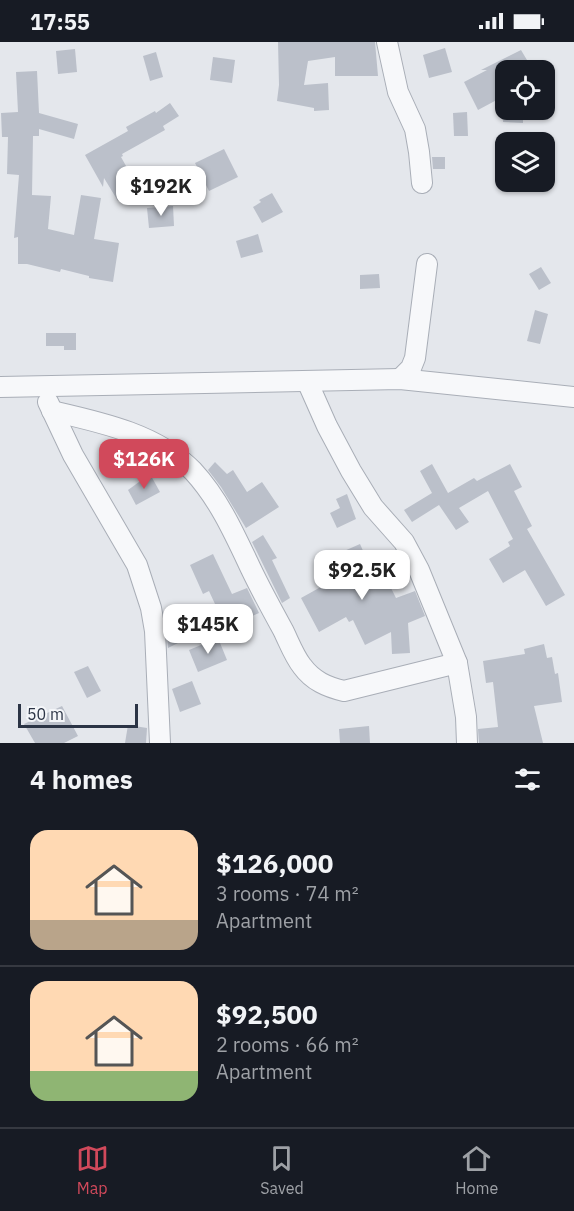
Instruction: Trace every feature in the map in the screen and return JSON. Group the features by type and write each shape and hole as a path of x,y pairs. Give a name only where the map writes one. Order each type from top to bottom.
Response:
{"street":[{"path":"387,42 390,66 398,92 415,129 422,183"},
{"path":"400,379 411,368 415,358 427,264"},
{"path":"0,387 400,379 574,397"},
{"path":"307,381 351,471 373,507 404,542 419,570 457,663 466,717 467,743"},
{"path":"40,387 73,455 137,565 155,631 160,743"},
{"path":"52,411 85,418 144,438 167,450 193,471 225,515 302,667 328,688 344,691 457,663"}],"building":[{"path":"278,42 375,42 378,76 335,76 335,57 308,61 304,85 328,83 329,110 314,111 314,108 277,101"},
{"path":"445,48 452,72 429,78 423,55"},
{"path":"75,49 77,72 58,74 56,51"},
{"path":"521,50 527,60 501,60"},
{"path":"156,52 163,77 150,81 143,56"},
{"path":"213,57 235,60 232,83 210,80"},
{"path":"495,63 495,101 478,110 464,82 487,70 481,70"},
{"path":"37,71 39,113 78,124 74,139 39,129 39,136 33,136 32,195 51,196 48,229 74,235 81,195 101,198 94,239 119,243 113,282 89,278 89,276 61,269 60,272 18,264 18,237 14,238 19,175 7,174 8,137 2,137 1,113 18,112 16,72"},
{"path":"170,103 179,116 163,126 165,130 122,154 121,157 139,189 118,201 104,178 103,187 85,155 128,131 126,127 155,111 156,113"},
{"path":"467,112 468,136 454,136 453,113"},
{"path":"503,120 523,120 523,123 503,122"},
{"path":"224,149 238,177 209,191 195,163"},
{"path":"432,157 445,157 445,169 433,169"},
{"path":"272,193 283,212 262,223 253,207 261,202 259,200"},
{"path":"173,206 174,226 149,228 147,208"},
{"path":"258,234 263,252 241,258 236,241"},
{"path":"541,267 551,283 539,290 529,274"},
{"path":"379,274 380,288 360,289 360,275"},
{"path":"535,310 548,314 540,344 527,341"},
{"path":"46,333 76,333 76,350 64,350 64,346 46,346"},
{"path":"215,462 227,474 233,470 247,492 262,482 279,507 246,528 208,470"},
{"path":"432,464 448,493 474,478 477,481 510,464 522,487 514,491 532,526 527,529 565,595 546,606 525,570 503,583 489,559 510,546 508,542 513,539 488,491 459,508 469,522 456,530 439,505 412,522 404,510 432,493 420,471"},
{"path":"150,474 160,492 136,505 128,490"},
{"path":"347,494 356,519 337,528 330,513 340,508 336,499"},
{"path":"263,535 277,558 272,560 290,598 282,603 252,542"},
{"path":"360,544 373,573 376,572 383,585 388,582 396,598 415,591 425,616 408,623 410,653 392,654 391,632 365,645 353,620 349,622 346,617 319,632 301,598 328,583 317,563"},
{"path":"213,554 232,594 247,588 259,613 226,628 209,591 203,594 190,565"},
{"path":"172,624 180,642 168,648 166,627"},
{"path":"218,638 227,660 198,672 189,650"},
{"path":"544,644 547,658 552,657 555,674 558,673 562,702 534,706 543,743 479,743 478,729 498,727 493,682 486,683 483,661 525,654 524,649"},
{"path":"88,666 101,691 87,698 74,672"},
{"path":"192,681 201,704 180,712 172,689"},
{"path":"62,706 78,736 64,743 35,743 24,724"},
{"path":"128,725 147,728 146,743 125,743"},
{"path":"369,726 370,743 340,743 339,729"}]}
